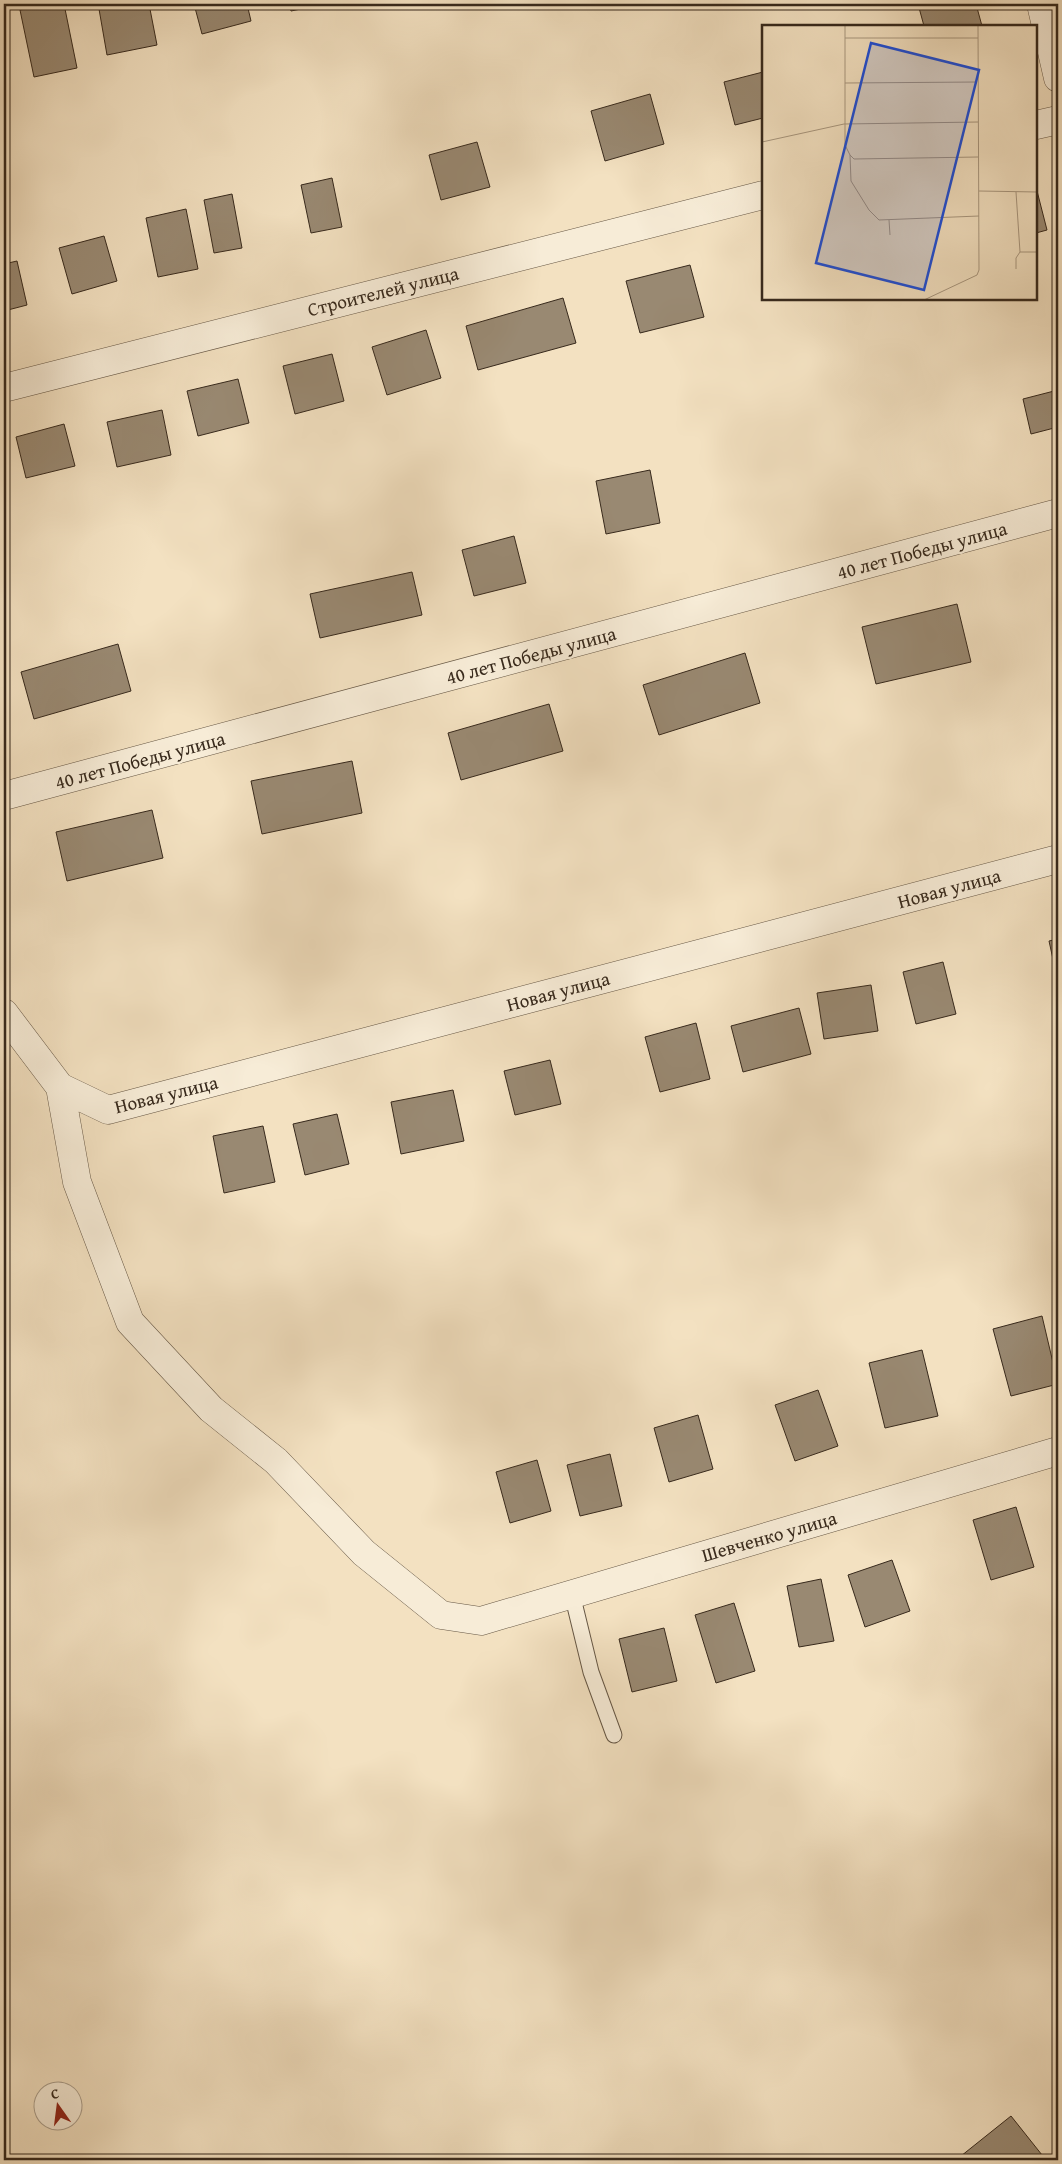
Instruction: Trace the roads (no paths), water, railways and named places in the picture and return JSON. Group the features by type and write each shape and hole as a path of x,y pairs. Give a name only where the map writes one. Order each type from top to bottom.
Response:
{"street":[{"path":"1041,4 1058,78"},
{"path":"1037,126 1058,120"},
{"name":"Строителей улица","path":"4,388 762,195"},
{"name":"40 лет Победы улица","path":"4,796 1058,513"},
{"name":"Новая улица","path":"60,1087 108,1110 1058,859"},
{"path":"4,1013 60,1087"},
{"name":"Шевченко улица","path":"60,1087 77,1182 130,1322 211,1409 276,1461 364,1553 441,1615 481,1621 1058,1451"}],"lane":[{"path":"572,1594 591,1672 614,1735"}]}
